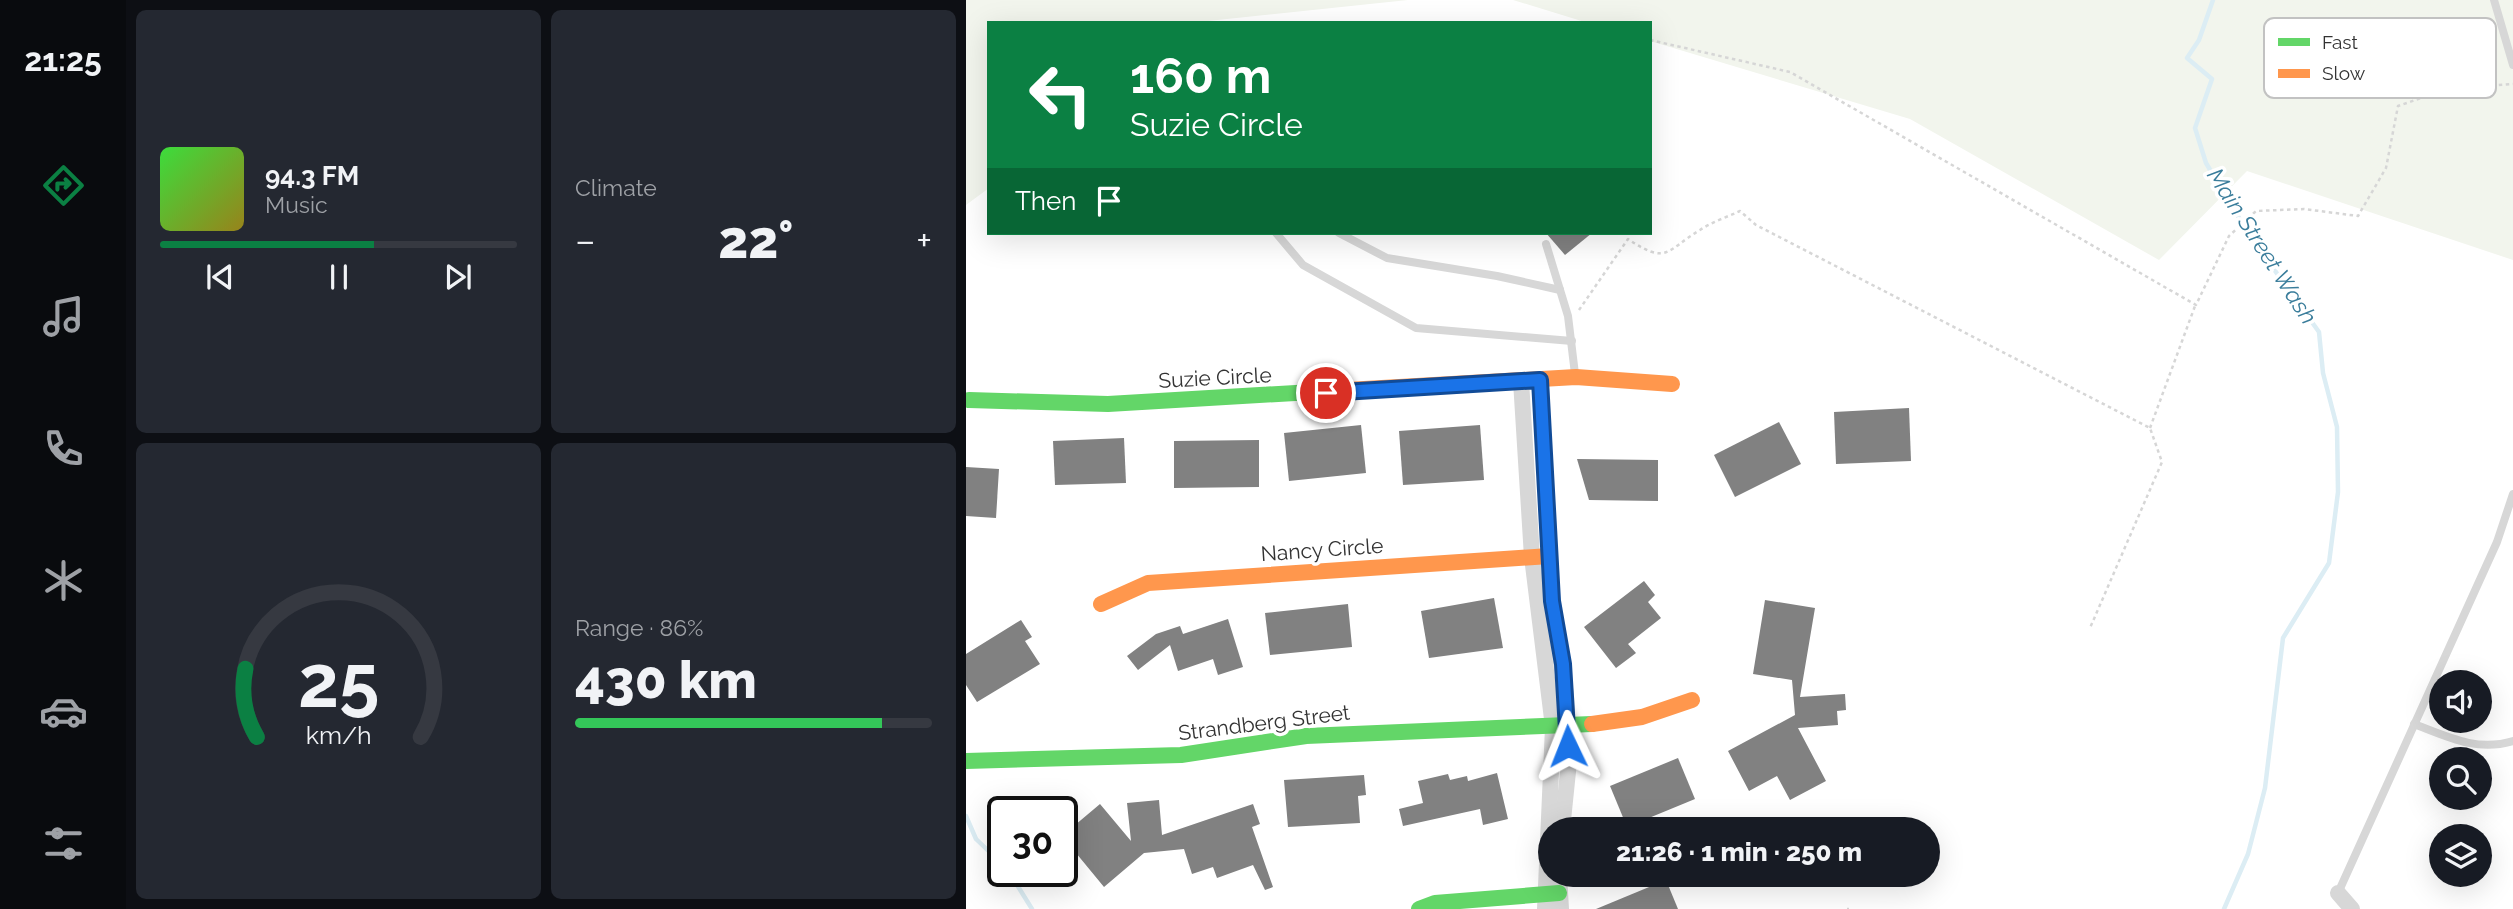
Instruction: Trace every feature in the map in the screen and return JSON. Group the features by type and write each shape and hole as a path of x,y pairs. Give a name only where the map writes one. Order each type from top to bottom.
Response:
{"street":[{"name":"Suzie Circle","path":"970,400 1108,404 1576,377 1672,384"},
{"path":"1540,380 1540,557"},
{"path":"1419,909 1435,903 1552,901 1563,664 1552,601 1540,557 1521,381"},
{"name":"Nancy Circle","path":"1101,604 1148,583 1540,557"},
{"name":"Strandberg Street","path":"966,761 1181,755 1306,736 1423,729 1560,727 1642,717 1692,700"},
{"path":"1560,727 1569,762 1563,817"},
{"path":"2337,893 2352,909"}],"lane":[{"path":"2494,0 2513,65"},
{"path":"1278,235 1303,265 1416,328 1572,341"},
{"path":"1343,235 1387,258 1497,276 1560,290"},
{"path":"1546,244 1570,326 1576,377"},
{"path":"2337,893 2497,542 2513,494"},
{"path":"2414,724 2462,743 2486,747 2513,741"}],"path":[{"path":"1652,40 1790,72 2196,304"},
{"path":"2090,628 2162,462 2150,428 2196,304 2229,236 2256,211 2304,209 2358,216 2386,168 2398,106 2421,98"},
{"path":"1628,239 1649,253 1673,252 1699,230 1740,211 1756,225 2150,428"},
{"path":"1570,326 1628,239 1627,235"}],"shaded area":[{"path":"966,0 1408,0 1208,21 987,21 987,189 966,205"},
{"path":"1513,0 2513,0 2513,260 2247,171 2159,260 1910,119 1652,42 1652,21 1581,21"}],"building":[{"path":"1548,235 1590,235 1565,255"},
{"path":"1909,408 1911,461 1836,464 1834,412"},
{"path":"1779,422 1801,464 1735,497 1714,455"},
{"path":"1361,425 1366,473 1289,481 1284,433"},
{"path":"1480,425 1484,480 1403,485 1399,431"},
{"path":"1124,438 1126,483 1055,485 1053,441"},
{"path":"1259,440 1259,487 1174,488 1174,441"},
{"path":"1577,459 1658,460 1658,501 1589,500"},
{"path":"966,467 999,469 996,518 966,516"},
{"path":"1644,581 1655,595 1648,602 1661,618 1628,644 1636,653 1616,668 1584,627"},
{"path":"1494,598 1503,648 1429,658 1421,611"},
{"path":"1765,600 1815,608 1800,697 1845,694 1846,710 1837,711 1838,725 1798,728 1826,781 1790,800 1777,776 1749,791 1728,751 1795,715 1792,680 1753,674"},
{"path":"1348,604 1352,647 1270,655 1265,613"},
{"path":"1228,619 1243,667 1218,675 1213,659 1178,671 1170,645 1138,670 1127,656 1156,634 1180,626 1183,634"},
{"path":"1021,620 1032,637 1025,641 1040,664 977,702 966,685 966,654"},
{"path":"1678,758 1695,799 1651,817 1623,817 1610,786"},
{"path":"1497,773 1508,819 1483,825 1480,809 1403,826 1399,809 1423,803 1418,781 1448,774 1450,780 1467,776 1468,781"},
{"path":"1364,775 1366,795 1358,796 1360,823 1288,827 1284,780"},
{"path":"1159,800 1162,835 1253,804 1260,824 1252,827 1273,887 1265,890 1253,865 1217,878 1213,867 1192,874 1184,849 1144,853 1104,887 1078,855 1078,823 1100,804 1131,841 1127,803"},
{"path":"1649,887 1669,887 1678,909 1596,909"}],"waterway":[{"name":"Main Street Wash","path":"2213,0 2199,40 2187,58 2212,79 2195,128 2206,163 2248,233 2319,332 2323,373 2337,427 2338,492 2329,563 2283,638 2265,788 2248,854 2224,909"},
{"path":"966,816 976,839 987,850"},
{"path":"1018,887 1032,909"}],"traffic: fast":[{"path":"969,400 1108,404 1329,391"},
{"path":"966,761 1181,755 1306,736 1592,724"},
{"path":"1419,909 1435,903 1559,893"}],"traffic: slow":[{"path":"1329,391 1576,377 1672,384"},
{"path":"1101,604 1148,583 1549,556"},
{"path":"1592,724 1642,717 1692,700"}],"route":[{"path":"1326,393 1540,380 1552,601 1563,664 1568,746"}]}
